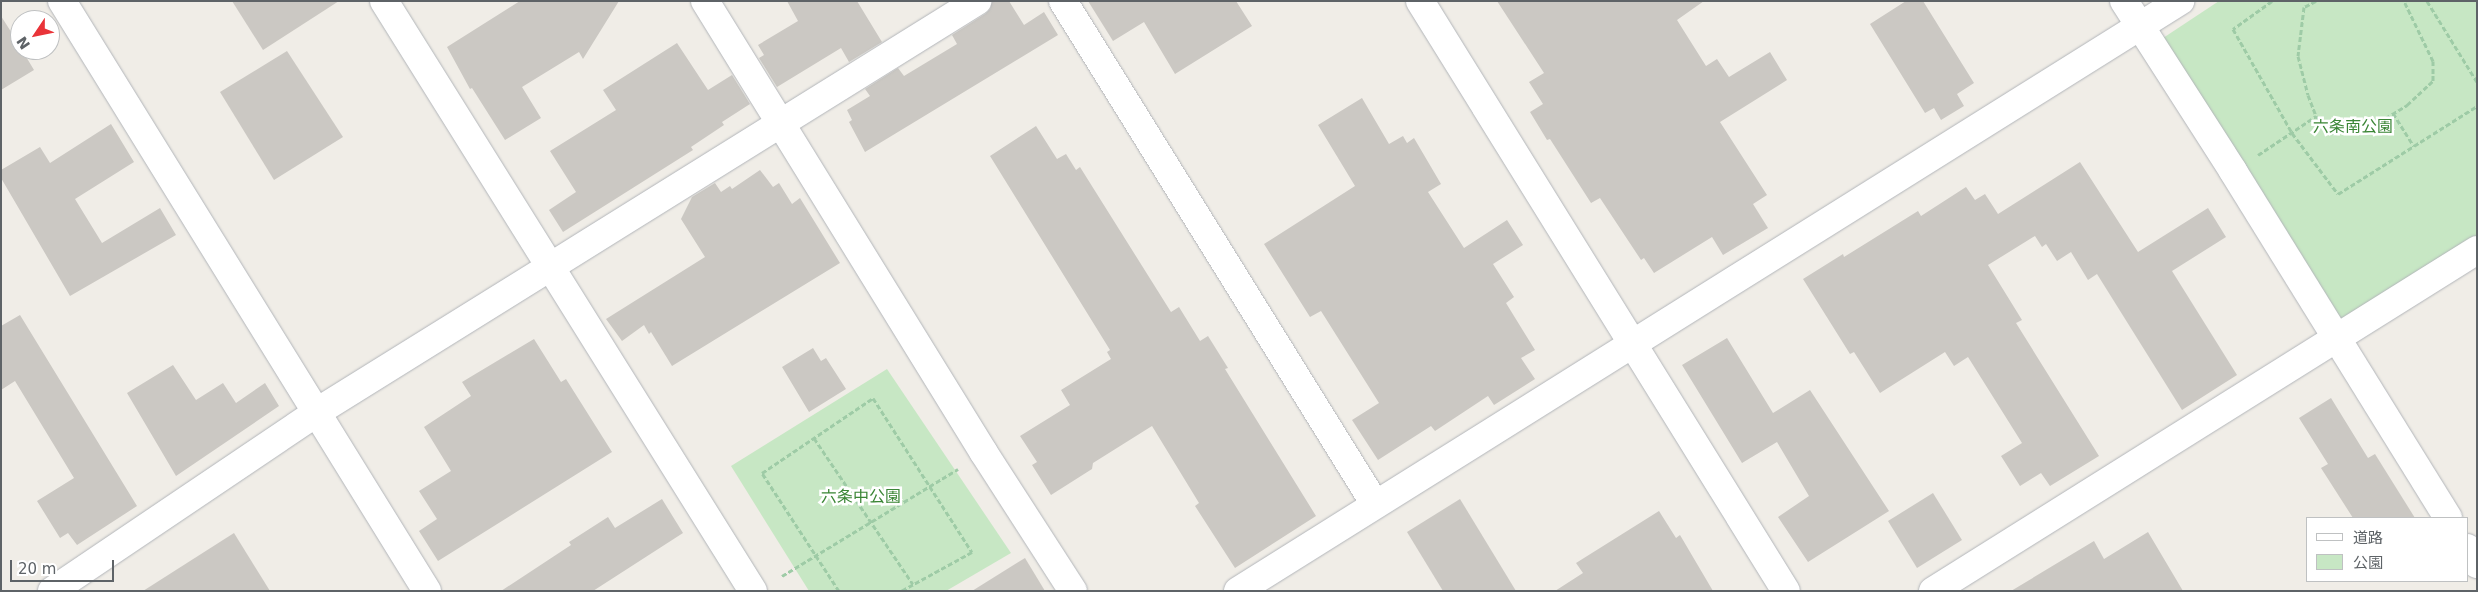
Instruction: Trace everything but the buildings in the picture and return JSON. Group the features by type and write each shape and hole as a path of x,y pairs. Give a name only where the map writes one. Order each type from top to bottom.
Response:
{"street":[{"path":"62,1 428,591"},
{"path":"384,1 550,268 764,586"},
{"path":"705,1 984,453 1073,591"},
{"path":"52,591 317,412 977,1"},
{"path":"1063,1 1375,504"},
{"path":"1420,1 1631,344 1786,591"},
{"path":"2124,1 2233,171 2335,339 2447,517"},
{"path":"1238,591 2180,1"},
{"path":"1933,591 2477,250"},
{"path":"2468,550 2477,564"}],"path":[{"path":"2272,1 2232,29 2292,132 2338,194 2477,106"},
{"path":"2316,1 2304,7 2298,56 2308,95 2316,116 2334,134 2380,122 2407,105 2433,81 2433,61 2404,1"},
{"path":"2427,1 2477,82"},
{"path":"2393,113 2414,146"},
{"path":"2233,171 2316,116"},
{"path":"839,591 762,473 872,398 972,552 901,591"},
{"path":"814,438 914,584"},
{"path":"764,586 984,453"}],"green space":[{"name":"六条南公園","path":"2219,1 2476,1 2477,243 2337,333 2154,44"},
{"name":"六条中公園","path":"887,369 1011,553 946,591 809,591 731,466"}]}
